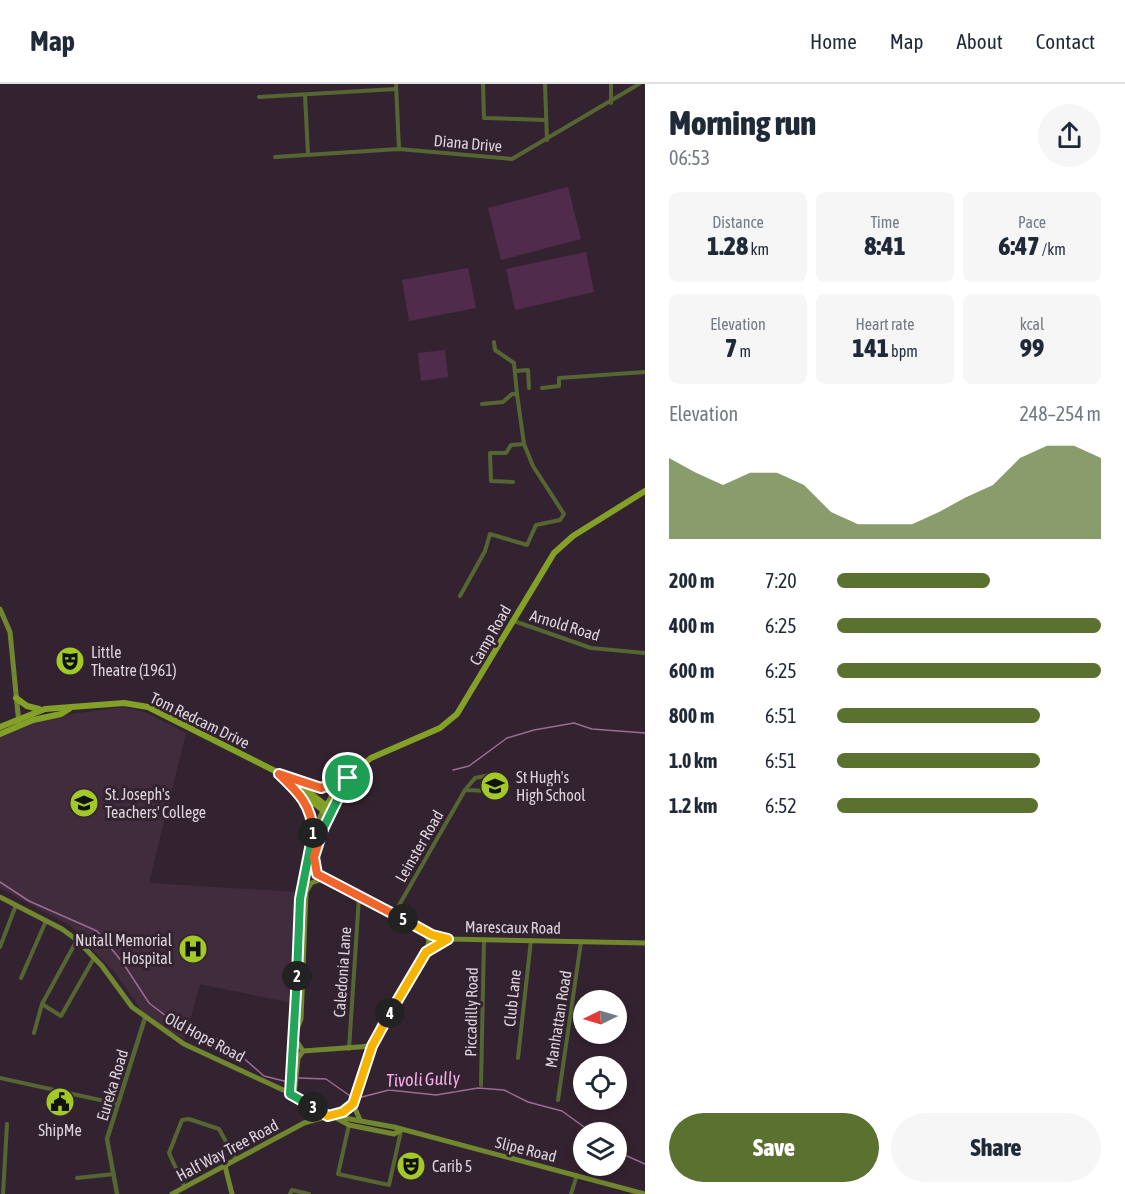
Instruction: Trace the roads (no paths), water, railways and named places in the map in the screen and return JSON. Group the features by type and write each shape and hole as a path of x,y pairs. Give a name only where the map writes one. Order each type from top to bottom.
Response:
{"main road":[{"name":"Camp Road","path":"324,809 344,780 371,758 450,721 475,688 554,553 573,536 645,491"},
{"path":"0,609 10,632 18,722"},
{"path":"16,698 27,706 45,709"},
{"name":"Tom Redcam Drive","path":"0,734 45,709 70,709 124,703 148,707 295,781 324,809"},
{"name":"Tom Redcam Drive","path":"0,727 61,714 70,709"},
{"name":"Tom Redcam Drive","path":"279,774 302,795 331,813"},
{"name":"Camp Road","path":"331,813 344,780"},
{"path":"295,781 321,788 344,780"},
{"path":"302,795 310,813 314,831"},
{"path":"294,1080 293,1036 300,899 314,831 324,809"},
{"path":"293,1036 301,1019 306,892 311,883 322,879 315,870 314,857 331,813"},
{"name":"Marescaux Road","path":"322,879 422,930 448,939 645,943"},
{"name":"Old Hope Road","path":"0,897 77,940 95,957 132,1007 145,1018 184,1044 292,1094 328,1116"},
{"path":"360,1120 355,1100 372,1046 426,952 429,940 422,930"},
{"path":"426,952 448,939"},
{"path":"293,1036 303,1051"},
{"path":"292,1094 298,1056 303,1051 372,1046"},
{"name":"Half Way Tree Road","path":"171,1194 304,1123 343,1112 355,1100"},
{"name":"Slipe Road","path":"328,1116 360,1120 573,1174"},
{"name":"Slipe Road","path":"328,1116 349,1125 394,1134 401,1130"},
{"path":"225,1166 232,1194"},
{"name":"Slipe Road","path":"581,1176 645,1194"}],"street":[{"path":"483,84 484,118 546,120"},
{"path":"545,84 547,140"},
{"path":"611,84 611,103"},
{"name":"Diana Drive","path":"275,157 399,149 512,159 611,103 639,84"},
{"path":"259,97 396,86 399,149"},
{"path":"305,94 308,154"},
{"path":"460,596 485,551 490,534 528,545 537,525 560,520 564,514 533,466 524,444 514,363 495,350 495,342"},
{"path":"515,371 528,370 529,388"},
{"path":"542,388 559,386 560,378 645,372"},
{"path":"482,404 503,402 512,394 517,394"},
{"path":"513,482 491,481 490,453 506,453 511,445 524,444"},
{"name":"Arnold Road","path":"514,621 591,648 645,653"},
{"path":"490,775 493,779 492,788 488,791 465,790 479,776 490,775"},
{"name":"Leinster Road","path":"394,914 465,790"},
{"name":"Caledonia Lane","path":"349,1049 359,896"},
{"path":"0,947 16,905"},
{"path":"21,978 46,921"},
{"path":"34,1033 42,1004 77,940"},
{"name":"Piccadilly Road","path":"481,1084 484,940"},
{"name":"Club Lane","path":"518,1058 531,940"},
{"name":"Manhattan Road","path":"558,1100 581,942"},
{"path":"42,1004 61,1016 95,957"},
{"name":"Eureka Road","path":"117,1194 107,1139 145,1018"},
{"path":"0,1078 118,1104"},
{"path":"185,1188 169,1153 182,1120 189,1119 219,1129 236,1160"},
{"path":"3,1194 7,1124"},
{"path":"349,1125 338,1174 388,1185 401,1130"},
{"path":"77,1178 114,1174"},
{"path":"571,1194 577,1176"},
{"path":"290,1194 292,1190 309,1194"}],"waterway":[{"path":"453,770 469,766 507,738 534,730 574,723 592,729 645,733"},
{"name":"Tivoli Gully","path":"0,882 29,901 97,931 123,963 149,1003 183,1029 224,1041 264,1076 288,1082"},
{"name":"Tivoli Gully","path":"299,1078 326,1079 353,1098"},
{"name":"Tivoli Gully","path":"358,1098 389,1090 436,1095 478,1088 504,1090 528,1102 562,1111 577,1122"},
{"name":"Tivoli Gully","path":"627,1156 645,1164"}],"place":[{"name":"Little Theatre (1961)","path":"70,661"},
{"name":"St Hugh's High School","path":"495,786"},
{"name":"St. Joseph's Teachers' College","path":"84,803"},
{"name":"Nutall Memorial Hospital","path":"193,949"},
{"name":"ShipMe","path":"60,1102"},
{"name":"Carib 5","path":"411,1166"}]}
